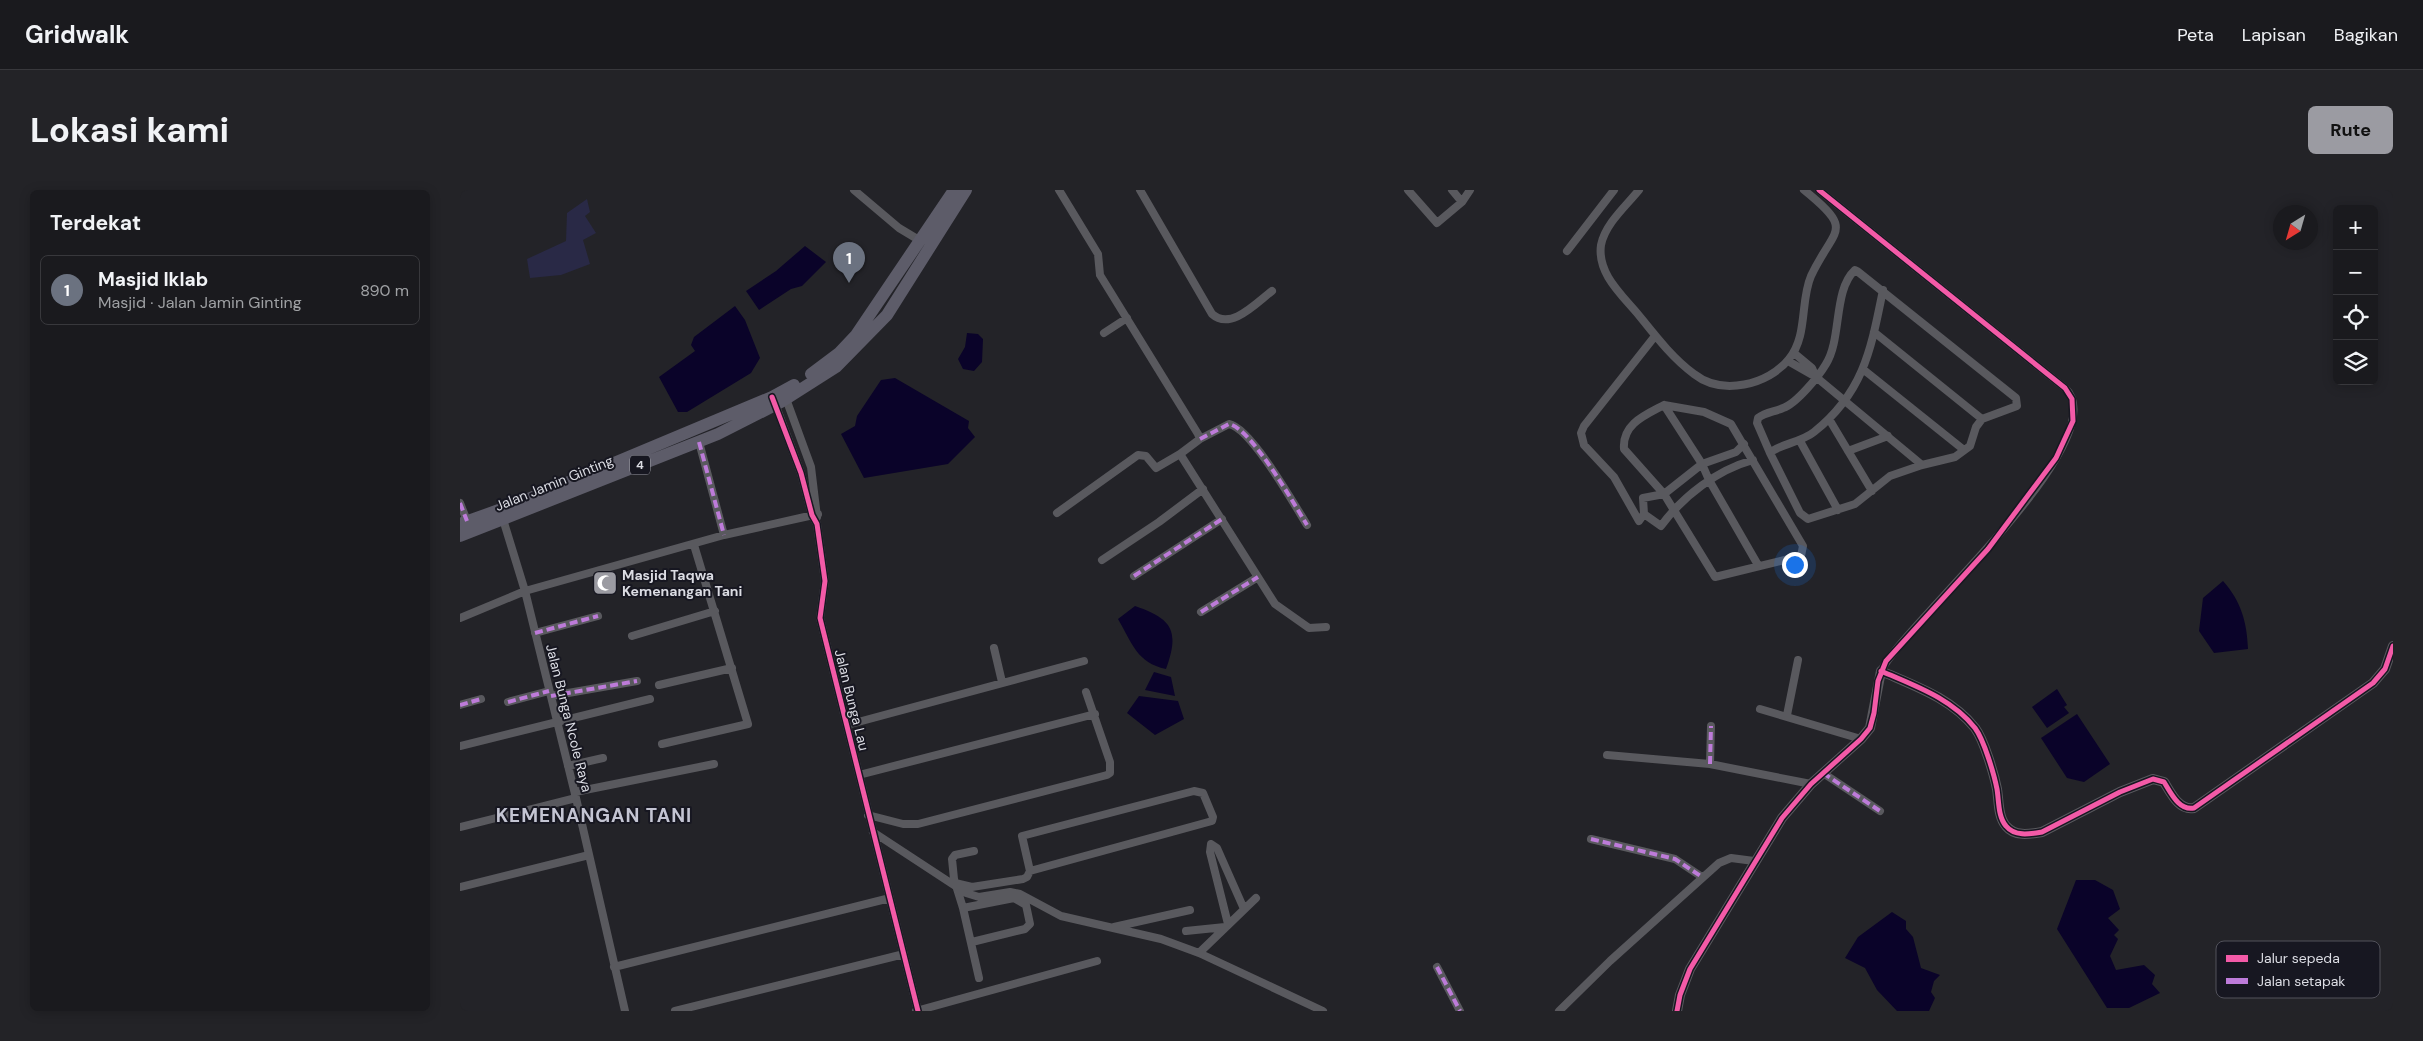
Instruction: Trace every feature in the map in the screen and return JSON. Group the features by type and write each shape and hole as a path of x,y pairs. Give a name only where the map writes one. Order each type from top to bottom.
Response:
{"highway":[{"name":"Jalan Jamin Ginting","path":"460,536 502,514 780,398 826,363 856,335 954,190"},
{"name":"Jalan Jamin Ginting","path":"464,523 502,514 699,442 836,367 887,315 966,190"}],"street":[{"path":"854,190 916,244"},
{"path":"1059,190 1098,254 1100,275 1200,439"},
{"path":"1140,190 1212,314 1218,319 1228,320 1236,317 1272,292"},
{"path":"1408,190 1437,223 1462,202 1470,190"},
{"path":"1452,190 1462,202"},
{"path":"1567,251 1614,190"},
{"path":"1639,190 1608,227 1601,246 1601,258 1604,269 1610,281 1655,336 1694,375 1709,382 1735,386 1754,383 1788,361 1794,353 1801,330 1811,276 1836,234 1834,218 1829,210 1804,190"},
{"path":"1677,1011 1680,995 1690,969 1754,861 1782,818 1811,784 1862,739 1870,728 1881,671 1898,645 1988,549 2056,458 2071,430 2074,406 2069,392 2065,388 1819,190"},
{"path":"1855,270 1858,270 1882,290 2016,398 2017,402 2014,408 1982,419 1976,427 1970,446 1955,457 1922,465 1890,476 1854,504 1808,520 1795,505 1757,423 1758,418 1792,403 1826,364 1832,350 1845,283 1855,270"},
{"path":"1770,452 1800,441 1828,419 1845,400 1864,370 1882,290"},
{"path":"1104,333 1127,318"},
{"path":"1874,332 1982,419"},
{"path":"1655,336 1584,426 1581,433 1584,445 1614,477 1639,521 1644,514 1643,498 1664,494 1702,464 1736,452 1744,444"},
{"path":"1794,353 1812,368 1816,377"},
{"path":"1788,361 1816,377 1922,465"},
{"path":"1864,370 1964,450"},
{"path":"780,398 811,467 815,514"},
{"path":"780,398 801,473 815,514"},
{"path":"1664,405 1702,464 1709,480 1758,565"},
{"path":"1664,405 1704,412 1731,424 1803,546 1801,556 1715,577 1672,510 1664,494 1624,449 1624,442 1633,421 1664,405"},
{"path":"1828,419 1872,491"},
{"path":"1058,513 1138,455 1146,456 1156,468 1180,454 1200,439 1229,424 1236,426 1262,456 1307,525"},
{"path":"1848,451 1888,436"},
{"path":"1800,441 1838,510"},
{"path":"699,442 724,535"},
{"path":"1180,454 1258,577 1280,608 1309,628 1326,627"},
{"path":"1644,514 1660,526 1672,510 1709,480 1753,460"},
{"path":"1102,560 1203,490"},
{"path":"460,503 464,523"},
{"name":"Jalan Bunga Ncole Raya","path":"502,514 536,633 556,721 576,795 625,1011"},
{"path":"460,618 525,591 724,535 815,514"},
{"name":"Jalan Bunga Lau","path":"815,514 824,581 820,618 917,1011"},
{"path":"1134,576 1222,519"},
{"path":"662,744 748,724 694,545"},
{"path":"1201,612 1258,577"},
{"path":"632,636 715,611"},
{"path":"536,633 598,616"},
{"path":"1881,671 1913,685 1960,711 1976,730 1982,743 1997,788 2001,817 2006,827 2018,834 2029,834 2042,832 2120,792 2153,780 2164,782 2181,805 2188,809 2194,808 2373,683 2385,669 2393,646"},
{"path":"994,648 1002,682"},
{"path":"1787,715 1798,660"},
{"path":"847,725 1084,661"},
{"path":"660,684 732,668"},
{"path":"508,702 637,681"},
{"path":"868,815 903,824 918,824 1107,775 1110,773 1110,762 1086,692"},
{"path":"460,705 481,699"},
{"path":"460,746 650,699"},
{"path":"1760,709 1787,715 1862,739"},
{"path":"859,775 1095,714"},
{"path":"1710,764 1711,726"},
{"path":"1607,755 1710,764 1811,784"},
{"path":"568,766 603,758"},
{"path":"460,827 576,795 714,764"},
{"path":"1823,773 1880,811"},
{"path":"956,886 984,887 1028,878 1030,871 1022,836 1194,791 1203,793 1213,817 1212,821 1030,871"},
{"path":"873,832 956,886 979,896 1010,892 1020,894 1061,916 1161,939 1199,952 1323,1011"},
{"path":"1591,839 1675,859 1702,877"},
{"path":"1227,926 1210,852 1211,844 1217,848 1244,909"},
{"path":"974,851 953,856 956,886 964,908 979,978"},
{"path":"460,887 589,856"},
{"path":"1560,1011 1702,877 1727,859 1754,861"},
{"path":"614,967 890,898"},
{"path":"964,908 1014,898 1026,905 1028,911 1030,922 1027,928 972,942"},
{"path":"1199,952 1256,898"},
{"path":"1112,927 1190,910"},
{"path":"1186,931 1227,926"},
{"path":"674,1011 904,954"},
{"path":"917,1011 1097,961"},
{"path":"1437,967 1460,1011"}],"shaded area":[{"path":"587,199 590,212 585,216 596,233 583,240 590,264 561,275 530,278 527,259 566,241 567,213"},
{"path":"805,246 826,262 802,286 791,289 759,310 746,291 776,271"},
{"path":"735,306 745,320 760,358 751,373 687,412 678,412 659,377 695,351 691,345 694,337"},
{"path":"967,333 978,334 983,339 982,362 974,371 963,369 958,359 965,347"},
{"path":"895,378 969,421 968,428 975,437 948,464 864,478 841,434 855,426 857,416 881,380"},
{"path":"2223,581 2239,604 2242,612 2248,649 2214,653 2199,631 2203,598"},
{"path":"1135,606 1165,621 1170,628 1172,645 1166,669 1148,662 1136,651 1118,619"},
{"path":"1154,672 1171,677 1175,696 1145,690"},
{"path":"2057,689 2067,705 2064,707 2069,713 2047,728 2032,707"},
{"path":"1139,696 1178,701 1184,719 1155,735 1127,713"},
{"path":"2077,714 2110,764 2084,782 2067,778 2041,738"},
{"path":"2076,880 2095,880 2113,890 2120,909 2108,918 2119,930 2114,935 2118,939 2110,956 2116,970 2144,965 2155,975 2152,984 2160,993 2129,1008 2107,1008 2057,929"},
{"path":"1892,912 1906,921 1906,929 1913,937 1921,968 1940,975 1934,981 1931,992 1935,998 1929,1011 1897,1011 1877,990 1865,968 1845,958 1858,937"}],"marked path":[{"path":"1200,439 1229,424 1238,429 1260,452 1307,525"},
{"path":"699,442 724,535"},
{"path":"460,503 467,521"},
{"path":"1134,576 1222,519"},
{"path":"1201,612 1258,577"},
{"path":"535,633 598,616"},
{"path":"551,696 637,681"},
{"path":"508,702 549,691"},
{"path":"460,705 481,699"},
{"path":"1710,764 1711,726"},
{"path":"1823,773 1880,811"},
{"path":"1591,839 1675,859 1702,877"},
{"path":"1437,967 1460,1011"}],"cycle path":[{"path":"1677,1011 1680,995 1690,969 1782,818 1811,784 1861,739 1870,728 1878,681 1886,661 1988,549 2056,458 2073,421 2072,399 2065,388 1819,190"},
{"path":"772,397 801,473 812,515 817,524 825,581 820,618 918,1011"},
{"path":"1881,671 1944,701 1975,728 1982,740 1991,766 2003,822 2014,832 2028,834 2042,832 2120,792 2153,779 2164,782 2173,796 2184,807 2194,808 2373,683 2385,669 2393,646"}],"place":[{"name":"Masjid Iklab","path":"849,283"},
{"name":"Masjid Taqwa Kemenangan Tani","path":"605,583"}],"district":[{"name":"KEMENANGAN TANI","path":"594,815"}]}
